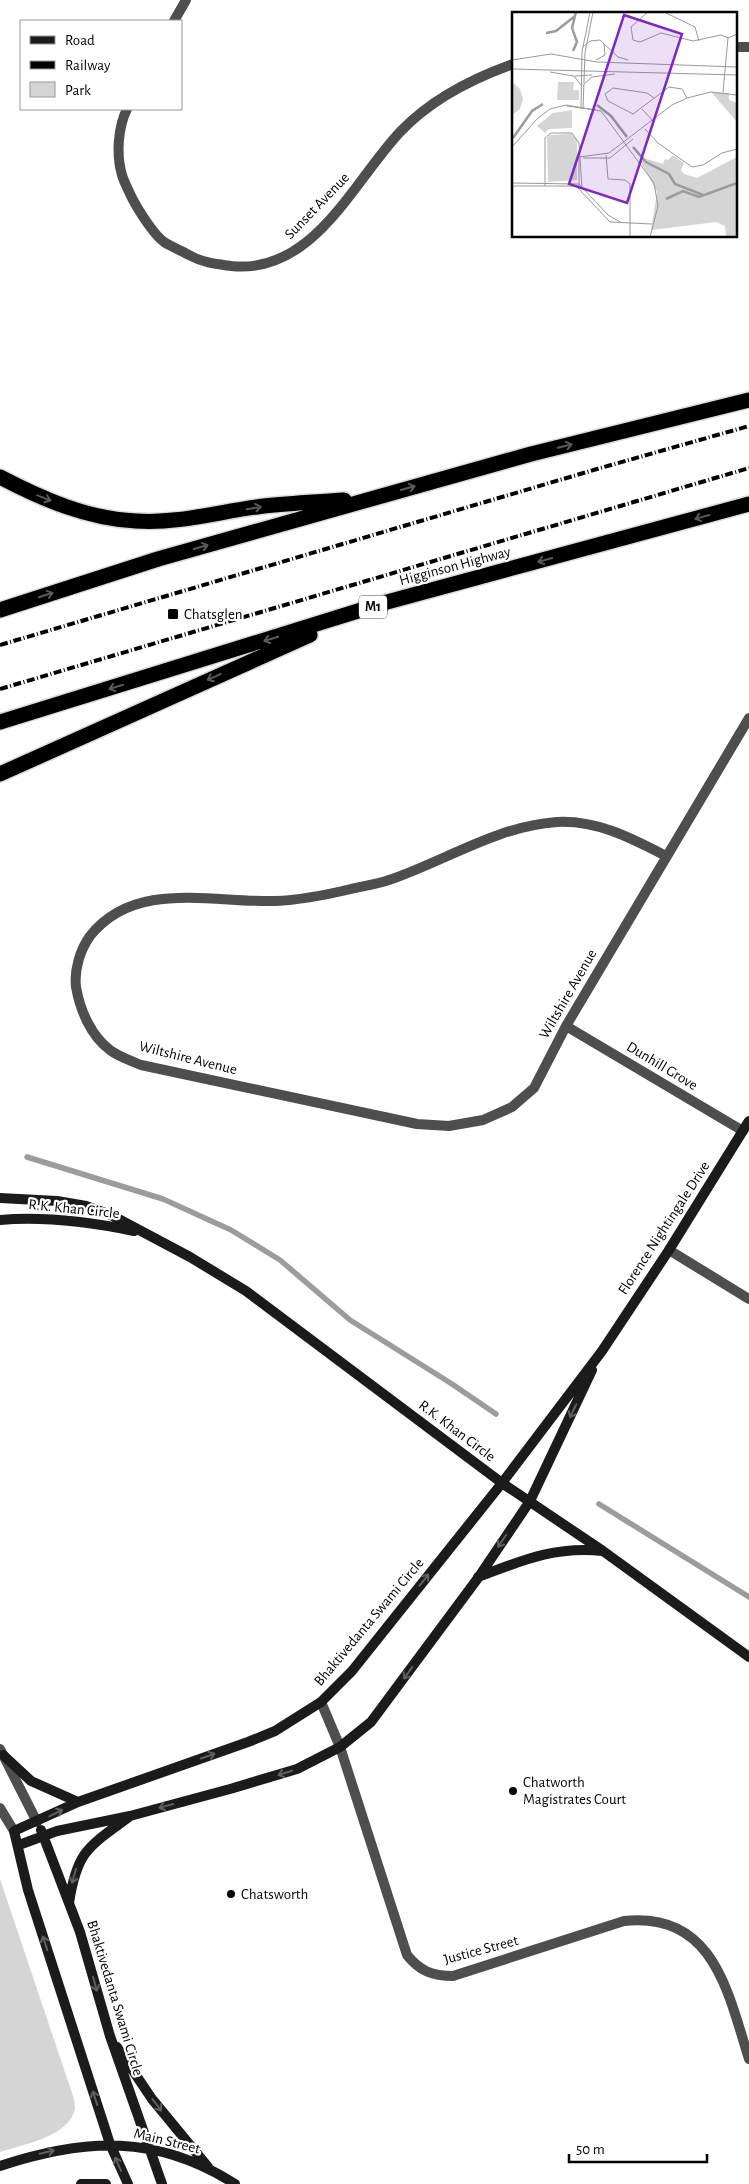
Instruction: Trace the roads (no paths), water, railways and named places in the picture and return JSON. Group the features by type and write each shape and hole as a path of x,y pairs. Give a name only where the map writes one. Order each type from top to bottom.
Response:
{"highway":[{"path":"0,610 158,559 531,454 749,400"},
{"path":"0,477 28,492 74,509 134,522 192,519 263,506 378,497"},
{"name":"Higginson Highway","path":"0,722 388,602 749,504"},
{"path":"0,774 388,602"},
{"path":"0,763 62,745"}],"street":[{"path":"175,20 186,0"},
{"path":"736,47 749,47"},
{"name":"Sunset Avenue","path":"126,110 121,120 119,144 122,175 136,206 162,241 203,262 242,267 281,259 311,238 350,196 400,131 433,103 460,86 512,64"},
{"name":"Wiltshire Avenue","path":"666,856 624,834 588,823 556,822 523,828 474,844 389,880 301,900 152,899 129,906 112,915 97,927 84,944 78,960 75,980 84,1014 95,1035 110,1050 141,1065 417,1124 449,1126 483,1120 512,1108 534,1088 566,1026 749,718"},
{"name":"Dunhill Grove","path":"566,1026 743,1131"},
{"name":"Florence Nightingale Drive","path":"502,1483 602,1351 669,1250 749,1121"},
{"name":"R.K. Khan Circle","path":"0,1198 57,1201 86,1206 111,1214 246,1292 502,1483 603,1552 749,1657"},
{"name":"R.K. Khan Circle","path":"0,1220 21,1218 68,1220 144,1233"},
{"path":"669,1250 749,1299"},
{"name":"Florence Nightingale Drive","path":"530,1501 602,1351"},
{"name":"Bhaktivedanta Swami Circle","path":"14,1831 78,1802 248,1742 275,1730 321,1702 352,1671 502,1483"},
{"path":"19,1845 43,1835 130,1816 230,1790 297,1769 340,1748 371,1722 478,1578 530,1501"},
{"path":"478,1578 542,1555 579,1549 603,1552"},
{"name":"Justice Street","path":"321,1702 340,1748 407,1955 416,1966 427,1973 438,1976 453,1976 624,1921 639,1919 664,1924 679,1930 708,1952 729,1996 749,2059"},
{"path":"1,1752 30,1781 78,1802"},
{"name":"Bhaktivedanta Swami Circle","path":"1,1752 43,1835 80,1932 110,2036 162,2184"},
{"path":"0,1808 14,1831 19,1845 28,1890 110,2144 128,2184"},
{"path":"69,1904 73,1876 88,1848 130,1816"},
{"path":"110,2036 152,2099 209,2168"},
{"name":"Main Street","path":"0,2166 32,2156 72,2147 110,2144 148,2148 209,2168 234,2184"},
{"path":"81,2184 106,2184"}],"waterway":[{"path":"27,1157 163,1199 231,1230 280,1260 350,1320 496,1414"},
{"path":"599,1504 749,1597"}],"railway":[{"path":"0,645 749,426"},
{"path":"0,689 749,468"}],"place":[{"name":"Chatsglen","path":"173,614"},
{"name":"Chatworth Magistrates Court","path":"513,1791"},
{"name":"Chatsworth","path":"231,1894"}]}
